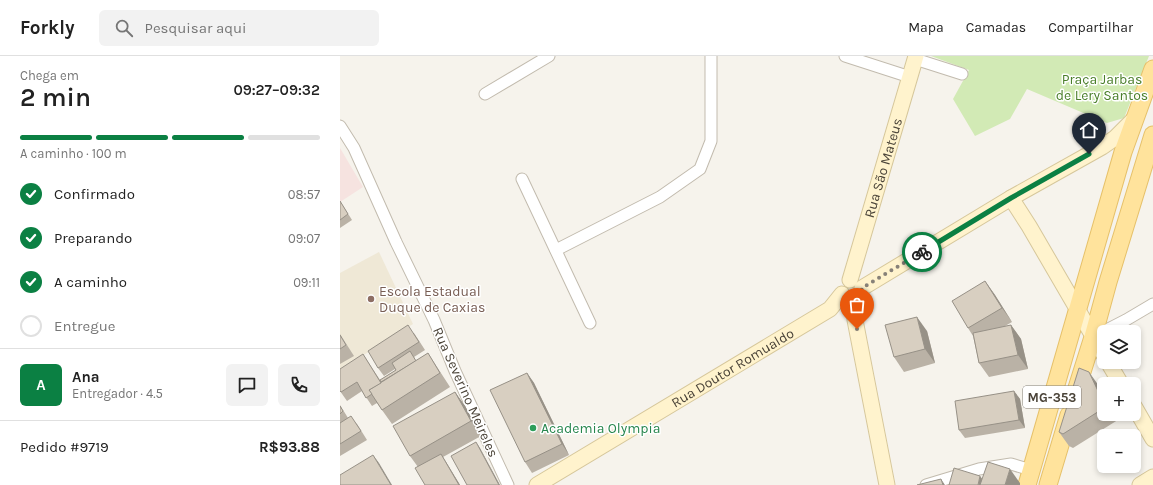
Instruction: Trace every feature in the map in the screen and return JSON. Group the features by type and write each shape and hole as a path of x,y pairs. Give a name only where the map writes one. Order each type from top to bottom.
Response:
{"main road":[{"name":"Rua São Mateus","path":"887,485 855,320 852,291 916,58"},
{"name":"MG-353","path":"1029,478 1123,152 1153,69"},
{"name":"Rua Doutor Romualdo","path":"537,485 830,309 852,291 1011,198 1102,147 1115,138 1135,118"},
{"name":"MG-353","path":"1048,485 1153,135"},
{"path":"1011,198 1029,226 1097,344"},
{"path":"1077,309 1101,305"},
{"path":"830,309 840,308 847,310 855,320"},
{"path":"1141,418 1153,439"},
{"path":"1140,485 1153,477"}],"street":[{"path":"486,94 549,56"},
{"path":"556,250 660,197 700,169 711,142 710,56"},
{"path":"845,56 910,77"},
{"path":"916,58 962,74"},
{"name":"Rua Severino Meireles","path":"340,126 354,148 396,242 434,320 455,372 508,485"},
{"path":"1102,147 1123,152"},
{"path":"522,179 590,323"},
{"path":"1093,337 1153,304"},
{"path":"1101,305 1107,316 1114,319 1126,320"},
{"path":"926,485 979,469 1011,464 1029,478"}],"shaded area":[{"path":"340,148 363,187 340,202"},
{"name":"Escola Estadual Duque de Caxias","path":"379,252 413,324 340,370 340,273"}],"green space":[{"name":"Praça Jarbas de Lery Santos","path":"931,56 1149,56 1124,118 1107,123 1027,89 1010,119 975,136 953,99 969,70"}],"building":[{"path":"340,201 348,214 340,220"},
{"path":"985,281 1002,308 968,328 952,301"},
{"path":"917,317 925,349 894,357 885,325"},
{"path":"408,325 419,342 378,368 368,351"},
{"path":"1011,325 1018,355 979,363 973,333"},
{"path":"340,335 346,345 340,349"},
{"path":"410,351 416,361 381,382 380,380 396,370 392,363"},
{"path":"428,353 440,373 382,410 369,390"},
{"path":"363,354 381,383 369,390 372,394 366,398 357,382 341,392 340,391 340,369"},
{"path":"1079,368 1089,372 1097,389 1097,412 1063,434 1059,432"},
{"name":"Academia Olympia","path":"527,373 562,444 525,462 490,390"},
{"path":"1014,391 1019,420 959,430 955,401"},
{"path":"455,392 471,421 410,456 393,426"},
{"path":"340,406 343,411 340,414"},
{"path":"351,416 361,431 340,444 340,423"},
{"path":"476,442 499,485 467,485 451,456"},
{"path":"441,454 459,485 425,485 415,468"},
{"path":"373,455 391,485 340,485 340,475"},
{"path":"988,462 1010,469 1005,485 980,485"},
{"path":"954,468 980,476 978,485 949,485"},
{"path":"941,479 943,485 917,485"}],"way so far":[{"path":"857,329 854,300 860,297 862,288 922,252"}],"place":[{"name":"Escola Estadual Duque de Caxias","path":"371,299"},
{"name":"Academia Olympia","path":"533,428"}],"route":[{"path":"922,252 1011,198 1089,154"}]}
